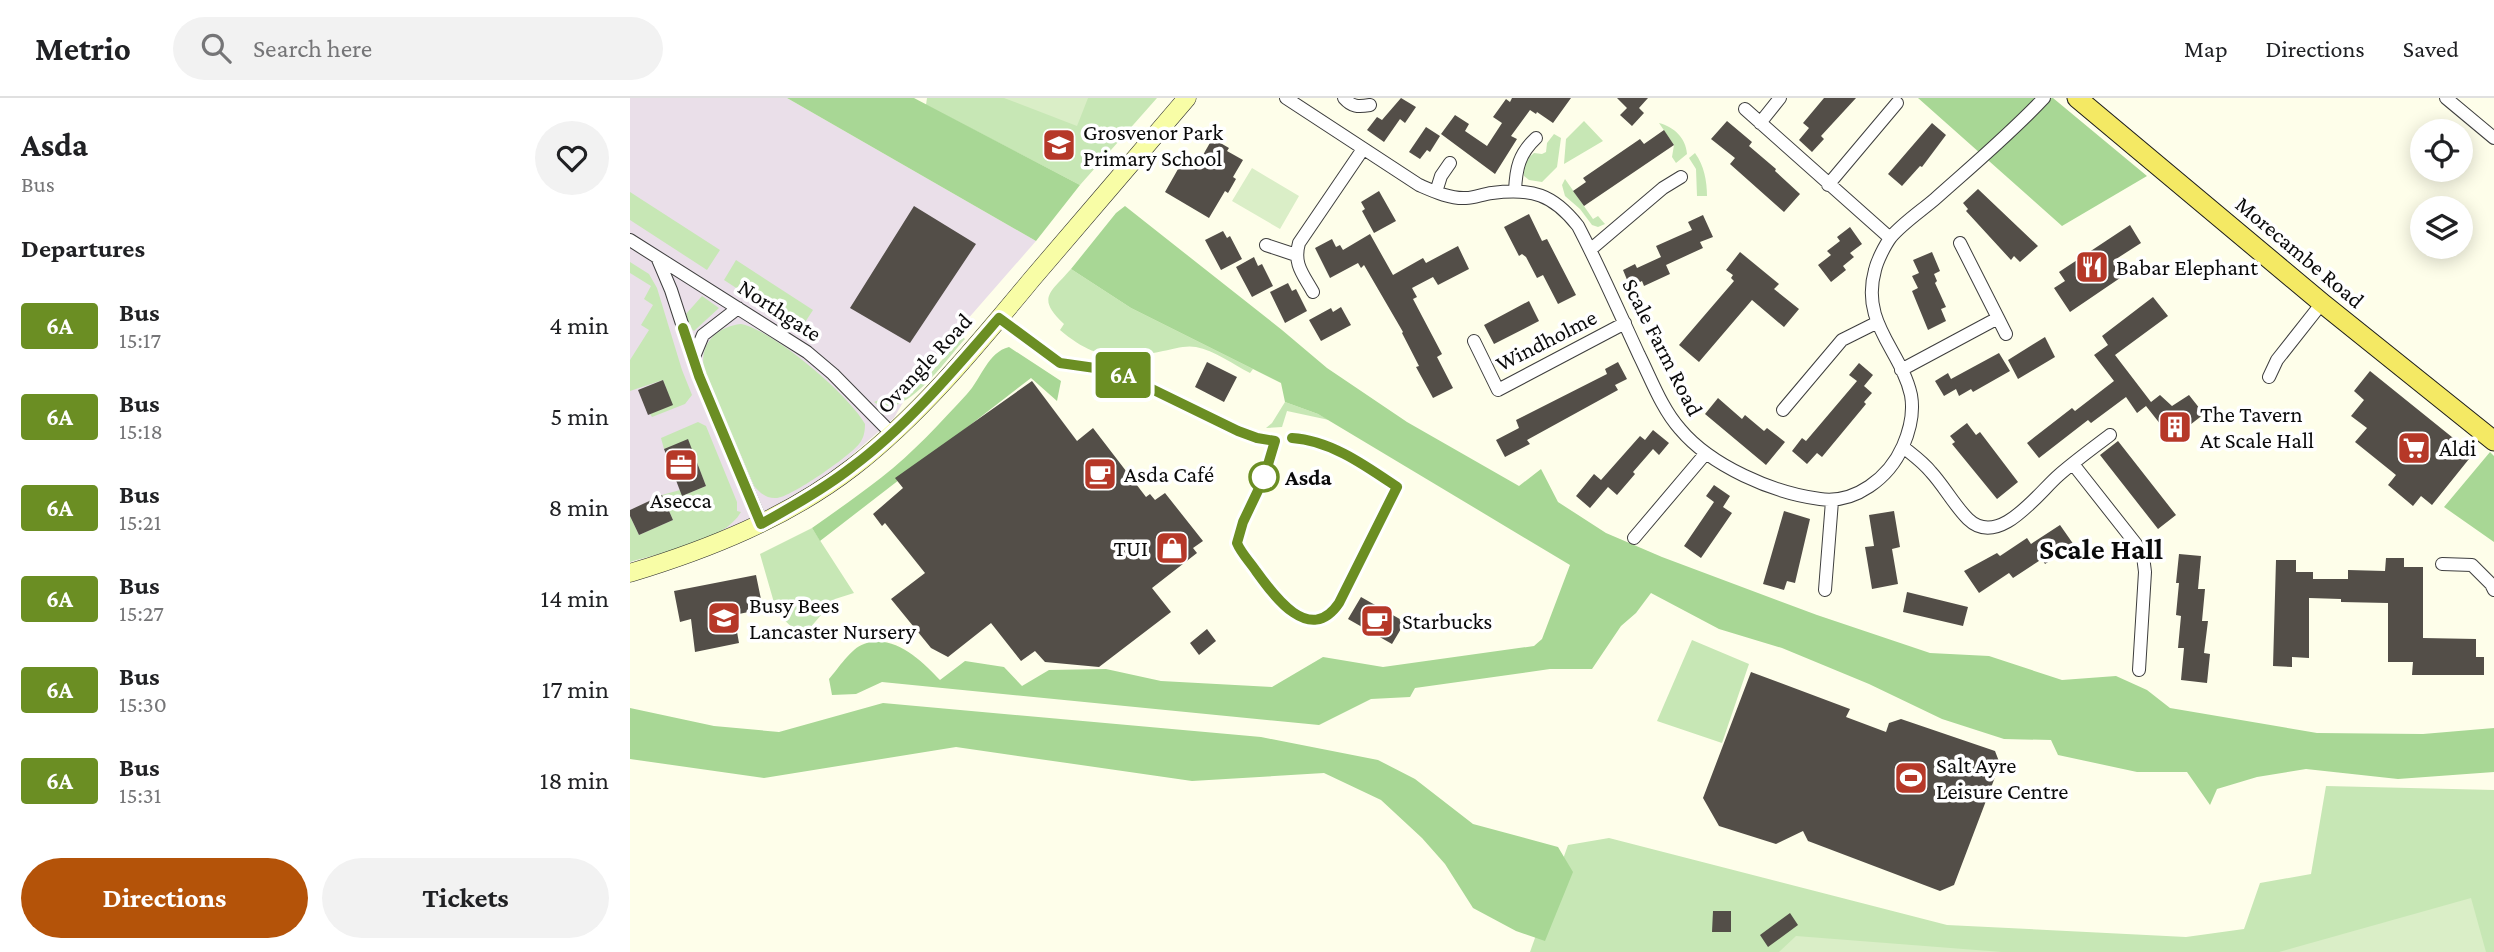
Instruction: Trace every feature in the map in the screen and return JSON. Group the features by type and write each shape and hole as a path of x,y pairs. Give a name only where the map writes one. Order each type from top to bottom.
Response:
{"main road":[{"name":"Ovangle Road","path":"630,573 723,542 761,524 851,468 892,434 978,342 1187,98"},
{"name":"Morecambe Road","path":"2077,98 2322,303 2494,441"}],"street":[{"path":"1344,98 1349,104 1359,107 1370,104"},
{"path":"1760,123 1780,98"},
{"path":"1825,590 1832,501 1856,494 1875,484 1903,447 1912,417 1911,394 1876,323 1872,296 1875,271 1890,238 2018,126 2044,98"},
{"path":"2446,98 2494,138"},
{"name":"Scale Farm Road","path":"1290,99 1419,185 1436,192 1464,198 1515,191 1539,195 1563,207 1578,226 1655,388 1679,429 1706,453 1736,472 1806,497 1832,501"},
{"path":"1828,185 1897,103"},
{"path":"1745,109 1890,238"},
{"path":"1515,191 1516,167 1525,149 1536,138"},
{"path":"1313,292 1298,265 1296,255 1299,243 1363,149"},
{"path":"1436,192 1441,176 1450,163"},
{"path":"1590,250 1663,188 1681,177"},
{"name":"Northgate","path":"630,240 799,346 823,365 892,434"},
{"path":"1960,243 2006,334"},
{"path":"1266,245 1296,255"},
{"path":"656,257 671,290 693,359 761,524"},
{"path":"2269,377 2277,360 2322,303"},
{"path":"693,359 703,335 738,308"},
{"path":"1900,370 1998,318"},
{"name":"Windholme","path":"1474,341 1498,390 1625,323"},
{"path":"1783,410 1842,340 1876,323"},
{"path":"1903,447 1930,471 1968,519 1978,526 1994,528 2012,519 2034,502 2057,477 2110,435"},
{"path":"1634,538 1706,453"},
{"path":"2073,464 2143,556 2145,572 2139,670"},
{"path":"2442,564 2472,565 2494,590"}],"shaded area":[{"path":"630,98 787,98 1036,241 918,376 894,418 818,485 741,530 630,562"}],"green space":[{"path":"787,98 914,98 1080,185 1036,241"},
{"name":"Grosvenor Park Primary School","path":"927,98 1157,98 1080,185 926,105"},
{"path":"1004,98 1088,98 1077,126"},
{"path":"1918,98 2053,98 2147,176 2062,226"},
{"path":"1584,121 1603,141 1564,164 1566,139"},
{"path":"1659,123 1670,127 1682,138 1687,154 1676,163 1672,157 1674,145"},
{"path":"1554,134 1561,138 1557,167 1542,182 1529,180 1524,176 1523,163 1534,153 1546,152 1547,143"},
{"path":"1695,153 1704,173 1707,196 1697,196 1696,169 1689,158"},
{"path":"1252,168 1299,196 1280,229 1232,201"},
{"path":"1565,179 1593,219 1598,216 1605,224 1598,227 1592,225 1580,209 1565,196 1562,185"},
{"path":"630,192 720,250 707,270 630,220"},
{"path":"1125,206 1327,368 1407,422 1519,486 1541,469 1558,502 1606,533 1662,557 1817,615 1930,653 1989,656 2062,680 2116,676 2147,690 2170,708 2317,733 2423,734 2494,728 2494,772 2398,779 2306,769 2257,777 2217,789 2210,805 2187,772 2137,772 2058,755 2051,740 2004,739 1942,719 1869,684 1782,648 1719,629 1651,593 1636,613 1621,626 1592,669 1550,669 1415,688 1410,697 1371,699 1319,725 882,682 856,694 832,695 829,679 859,646 875,642 886,642 906,651 940,680 965,661 1004,667 1022,686 1049,670 1106,669 1161,681 1272,687 1323,657 1383,667 1534,646 1542,639 1570,565 1318,414 1285,402 1281,383 1131,308 1071,269 1116,213"},
{"path":"736,260 813,310 800,330 724,280"},
{"path":"630,262 649,274 657,288 692,395 685,404 652,417 650,414 672,404 663,380 630,391 630,360 649,330 641,325 653,305 644,299 651,286 630,273"},
{"path":"1071,269 1131,308 1253,369 1250,373 1217,354 1196,347 1121,356 1108,355 1085,347 1060,330 1064,324 1048,302 1052,290"},
{"path":"702,296 719,308 694,331 689,326 686,314"},
{"path":"741,324 772,338 809,365 843,397 865,424 862,439 853,450 807,484 777,498 764,495 754,486 704,370 704,352 711,338 724,329"},
{"path":"963,337 965,339 936,373 911,397 885,407 874,402 922,382"},
{"path":"1009,347 1061,381 1057,401 1031,378 820,541 812,528 905,458 967,394 996,354"},
{"path":"1285,402 1329,420 1287,411 1282,427 1266,428"},
{"path":"698,422 706,426 737,502 737,511 741,512 733,522 707,538 630,562 630,516 639,535 673,520 662,495 680,490 682,496 706,486 688,440 664,449 661,438"},
{"path":"2490,452 2494,456 2494,542 2444,507"},
{"path":"812,528 854,593 835,599 802,637 777,613 760,554"},
{"path":"1692,640 1749,664 1722,743 1657,721"},
{"path":"883,703 1261,737 1378,760 1415,779 1473,824 1558,847 1573,872 1545,941 1516,931 1473,908 1445,864 1422,838 1381,800 1324,773 1192,781 956,747 764,778 630,759 630,708 714,726 779,732"},
{"path":"2326,786 2494,790 2494,952 1530,952 1568,845 1609,838 1947,925 2186,937 2244,929 2260,883 2311,874"},
{"path":"2471,898 2486,952 2279,952"},
{"path":"1796,936 2002,952 1779,952"}],"building":[{"path":"1401,98 1416,107 1405,123 1400,119 1384,142 1367,130 1377,117 1382,120"},
{"path":"1512,98 1571,98 1553,123 1530,110 1511,136 1517,139 1495,174 1441,134 1455,115 1469,124 1465,131 1487,146 1502,123 1493,117 1506,99 1510,102"},
{"path":"1617,98 1648,98 1639,108 1644,113 1632,126 1620,115 1627,108"},
{"path":"1824,98 1856,98 1821,136 1824,139 1812,152 1799,140 1809,128 1803,123"},
{"path":"1727,121 1752,142 1749,146 1800,194 1784,212 1730,164 1735,158 1711,139"},
{"path":"1932,123 1946,135 1922,167 1920,166 1902,186 1888,174"},
{"path":"1426,127 1440,136 1430,152 1427,150 1420,159 1409,152"},
{"path":"1664,130 1674,145 1584,206 1573,191 1586,182 1583,178 1640,139 1644,144"},
{"path":"1211,141 1215,144 1217,141 1229,148 1227,151 1243,160 1228,193 1225,191 1209,218 1165,192 1182,162 1195,169"},
{"path":"1978,189 2038,246 2020,262 2014,256 2011,260 1966,211 1968,209 1963,203"},
{"path":"1379,191 1396,221 1374,233 1362,211 1365,209 1361,202"},
{"path":"914,206 976,244 910,343 850,308"},
{"path":"1529,214 1542,241 1547,239 1576,295 1558,304 1543,275 1537,278 1526,257 1522,254 1519,256 1504,227"},
{"path":"1703,215 1713,237 1700,242 1703,248 1666,265 1670,274 1644,286 1642,281 1630,287 1623,270 1635,264 1637,268 1661,257 1656,246 1692,230 1688,222"},
{"name":"Babar Elephant","path":"2130,225 2141,243 2113,261 2123,276 2070,312 2054,288 2065,281 2059,272"},
{"path":"1850,227 1862,244 1850,253 1854,257 1843,266 1846,270 1831,282 1818,265 1831,255 1827,251 1840,241 1837,237"},
{"path":"1223,231 1227,238 1230,236 1242,259 1221,270 1205,240"},
{"path":"1370,234 1393,275 1423,258 1426,263 1458,246 1469,269 1438,285 1433,277 1412,288 1417,297 1413,299 1442,354 1437,357 1453,388 1433,398 1416,367 1419,366 1403,332 1364,265 1361,268 1358,263 1330,278 1315,248 1332,239 1336,247 1340,245 1343,250"},
{"path":"1740,252 1779,284 1774,289 1799,309 1784,327 1752,300 1699,362 1679,345 1734,281 1731,278 1733,275 1726,270"},
{"path":"1932,252 1940,271 1934,274 1937,281 1935,283 1946,307 1941,309 1946,321 1928,330 1912,291 1918,288 1912,276 1919,273 1913,260"},
{"path":"1254,257 1258,266 1262,264 1273,286 1252,297 1236,267"},
{"path":"1288,283 1292,291 1296,289 1307,311 1285,323 1270,292"},
{"path":"2153,297 2168,316 2115,355 2151,402 2160,395 2172,406 2189,395 2204,414 2172,439 2146,406 2137,413 2126,397 2091,423 2088,420 2039,458 2027,443 2072,408 2075,411 2114,381 2094,355 2108,345 2102,336"},
{"path":"1529,301 1539,321 1494,344 1484,325"},
{"path":"1341,307 1351,325 1321,341 1309,320 1331,308 1333,312"},
{"path":"2045,337 2055,357 2018,379 2008,360"},
{"path":"1999,353 2010,371 1973,392 1971,389 1959,396 1956,389 1944,396 1935,381 1948,373 1951,379"},
{"path":"1207,362 1237,377 1224,402 1195,387"},
{"path":"1618,362 1627,379 1615,385 1618,390 1527,440 1530,444 1505,457 1496,440 1519,428 1516,420 1607,374 1605,369"},
{"path":"1859,363 1873,375 1864,386 1872,393 1822,457 1817,453 1807,464 1792,451 1802,438 1806,441 1857,381 1849,375"},
{"name":"Aldi","path":"2370,371 2473,454 2432,505 2421,496 2413,506 2388,485 2396,475 2355,442 2367,428 2351,416 2364,400 2354,391"},
{"path":"663,380 673,405 648,415 638,390"},
{"path":"1032,381 1077,441 1093,428 1146,497 1150,494 1155,500 1165,493 1203,541 1193,548 1197,553 1152,588 1171,612 1099,667 1045,662 1035,651 1021,661 991,623 948,657 931,648 891,599 925,573 885,523 882,526 873,514 903,488 895,478"},
{"path":"1718,398 1742,419 1745,415 1764,431 1767,428 1785,442 1766,465 1705,414"},
{"path":"1967,423 1976,435 1980,432 2018,482 1997,499 1952,444 1955,442 1950,436"},
{"path":"1653,430 1669,443 1659,455 1653,449 1617,495 1608,487 1590,508 1576,496 1594,474 1601,480 1640,436 1645,440"},
{"path":"688,439 706,486 682,496 664,449"},
{"path":"2118,441 2176,515 2158,529 2100,455"},
{"path":"1714,485 1730,496 1723,507 1732,513 1701,558 1684,546 1714,502 1706,496"},
{"path":"662,495 673,520 639,535 630,510"},
{"path":"1784,511 1810,519 1795,583 1787,581 1784,590 1763,584"},
{"path":"1894,511 1900,547 1892,549 1898,584 1872,589 1865,547 1874,546 1869,515"},
{"path":"2060,525 2074,545 2045,564 2042,559 2013,578 2009,573 1979,593 1964,571 1997,553 2000,556 2027,538 2031,544"},
{"path":"2179,554 2201,556 2198,589 2205,589 2202,621 2208,621 2204,653 2210,654 2207,683 2181,680 2184,648 2178,648 2181,616 2176,615"},
{"path":"2386,558 2404,558 2404,567 2423,567 2423,638 2476,639 2476,657 2484,657 2484,675 2412,675 2413,662 2388,662 2388,603 2341,602 2341,599 2309,598 2309,658 2292,657 2292,667 2273,666 2276,560 2296,560 2296,572 2313,572 2313,579 2348,579 2348,570 2385,571"},
{"path":"756,575 763,609 734,615 739,643 695,652 691,619 680,622 674,591"},
{"path":"1907,592 1968,607 1963,626 1903,612"},
{"name":"Starbucks","path":"1361,597 1405,622 1392,644 1348,619"},
{"path":"1207,629 1216,641 1199,655 1190,643"},
{"name":"Salt Ayre Leisure Centre","path":"1751,672 1850,709 1846,717 1886,732 1889,723 1901,719 1995,751 2000,764 1954,885 1940,891 1808,841 1803,831 1776,844 1719,826 1703,798"},
{"path":"1713,911 1731,911 1731,932 1712,932"},
{"path":"1790,913 1798,925 1768,947 1760,935"}],"bus line":[{"name":"6A","path":"683,328 699,376 761,524 851,468 892,434 999,318 1060,363 1123,375 1238,431 1275,441 1264,478 1243,522 1237,543 1284,607 1305,619 1324,619 1331,615 1339,603 1397,487 1317,441 1292,438"}],"place":[{"name":"Grosvenor Park Primary School","path":"1059,145"},
{"name":"Babar Elephant","path":"2092,267"},
{"name":"The Tavern At Scale Hall","path":"2175,427"},
{"name":"Aldi","path":"2414,448"},
{"name":"Asecca","path":"681,465"},
{"name":"Asda Café","path":"1100,474"},
{"name":"Asda","path":"1264,477"},
{"name":"TUI","path":"1172,548"},
{"name":"Busy Bees Lancaster Nursery","path":"724,618"},
{"name":"Starbucks","path":"1377,621"},
{"name":"Salt Ayre Leisure Centre","path":"1911,778"}],"district":[{"name":"Scale Hall","path":"2101,548"}]}
